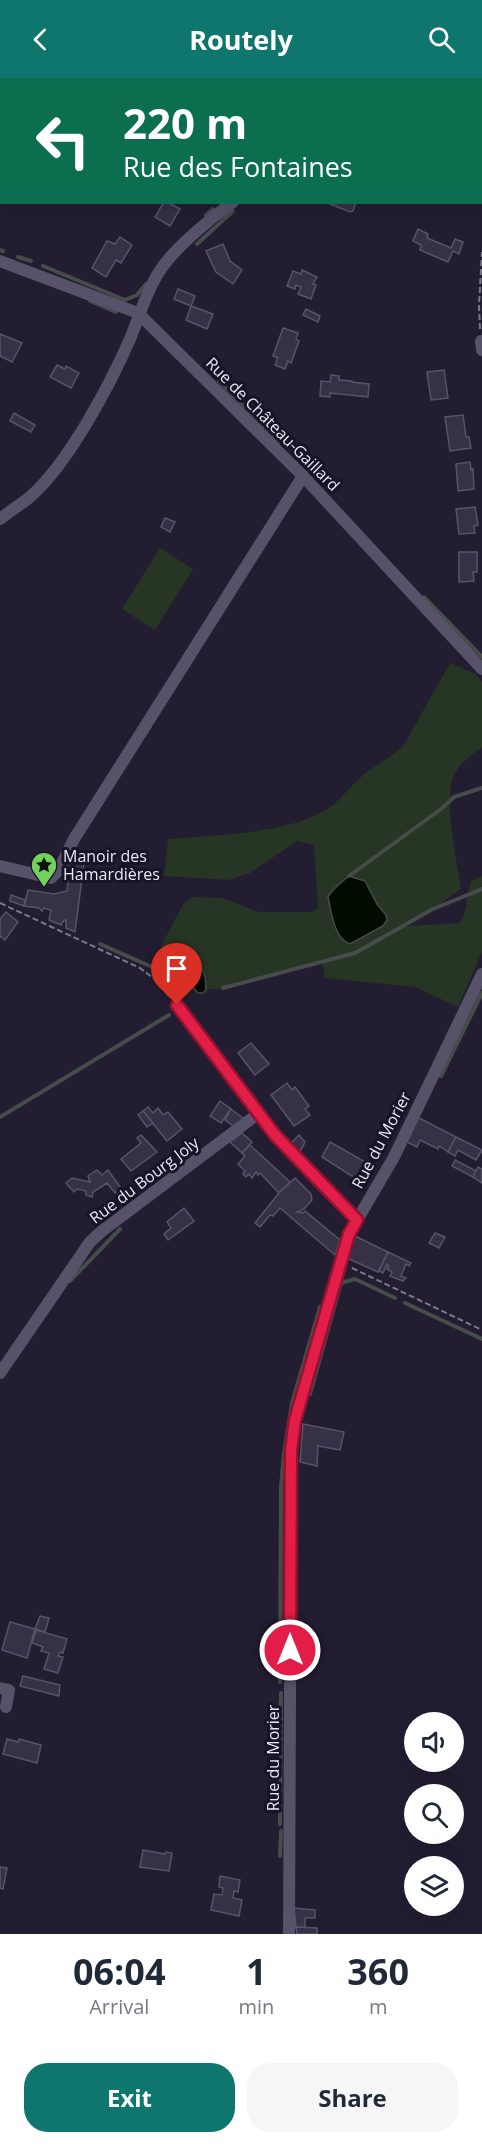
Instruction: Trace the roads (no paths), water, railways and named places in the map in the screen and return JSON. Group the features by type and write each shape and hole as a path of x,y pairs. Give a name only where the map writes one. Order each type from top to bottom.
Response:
{"street":[{"path":"0,519 35,492 68,451 108,383 130,337 138,313 161,269 207,222 230,204"},
{"name":"Rue de Château-Gaillard","path":"0,261 138,313 303,476 482,669"},
{"path":"0,866 51,878 58,871 74,839 303,476"},
{"name":"Rue du Morier","path":"288,1934 291,1451 295,1420 349,1234 394,1157 482,974"},
{"path":"177,1005 275,1135 357,1220"},
{"name":"Rue du Bourg Joly","path":"0,1373 90,1242 259,1113"},
{"path":"0,1688 9,1690 6,1707"}],"waterway":[{"path":"206,215 213,209"},
{"path":"197,244 233,211"},
{"path":"18,257 31,261"},
{"path":"43,266 125,300 137,295 146,284"},
{"path":"90,301 116,312"},
{"path":"219,381 278,443"},
{"path":"424,597 482,657"},
{"path":"349,876 454,797 482,788"},
{"path":"223,988 355,953 433,909 482,889"},
{"path":"100,944 152,967 183,993"},
{"path":"441,1076 482,993"},
{"path":"0,1117 169,1015"},
{"path":"70,1281 120,1229"},
{"path":"310,1394 341,1283 355,1279 395,1298"},
{"path":"405,1303 482,1339"},
{"path":"280,1682 281,1487 284,1453 292,1403 320,1307"},
{"path":"280,1824 281,1693"},
{"path":"280,1856 281,1831"}],"place":[{"name":"Manoir des Hamardières","path":"44,888"}]}
